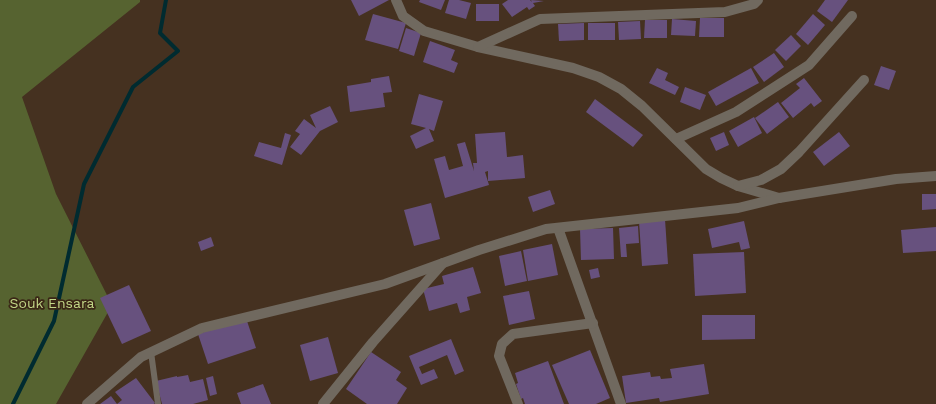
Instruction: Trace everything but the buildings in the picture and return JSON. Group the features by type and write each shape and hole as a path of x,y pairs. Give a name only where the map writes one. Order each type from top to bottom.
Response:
{"street":[{"path":"396,0 403,16 424,31 478,47 573,68 599,77 622,89 642,106 706,169 738,186 779,198"},
{"path":"478,47 540,19 725,12 754,4 758,0"},
{"path":"676,140 736,112 809,65 852,16"},
{"path":"738,186 762,180 781,169 799,152 864,80"},
{"path":"87,404 141,357 202,328 385,284 546,229 738,208 779,198 896,180 936,176"},
{"path":"558,228 621,404"},
{"path":"323,404 373,342 443,263"},
{"path":"518,404 499,356 502,344 513,334 593,323"}],"lane":[{"path":"151,352 158,404"}],"green space":[{"name":"Souk Ensara","path":"0,0 140,0 140,2 22,97 56,194 112,305 56,404 0,404"}],"waterway":[{"path":"13,404 54,321 84,184 133,87 178,51 160,33 166,0"}]}
